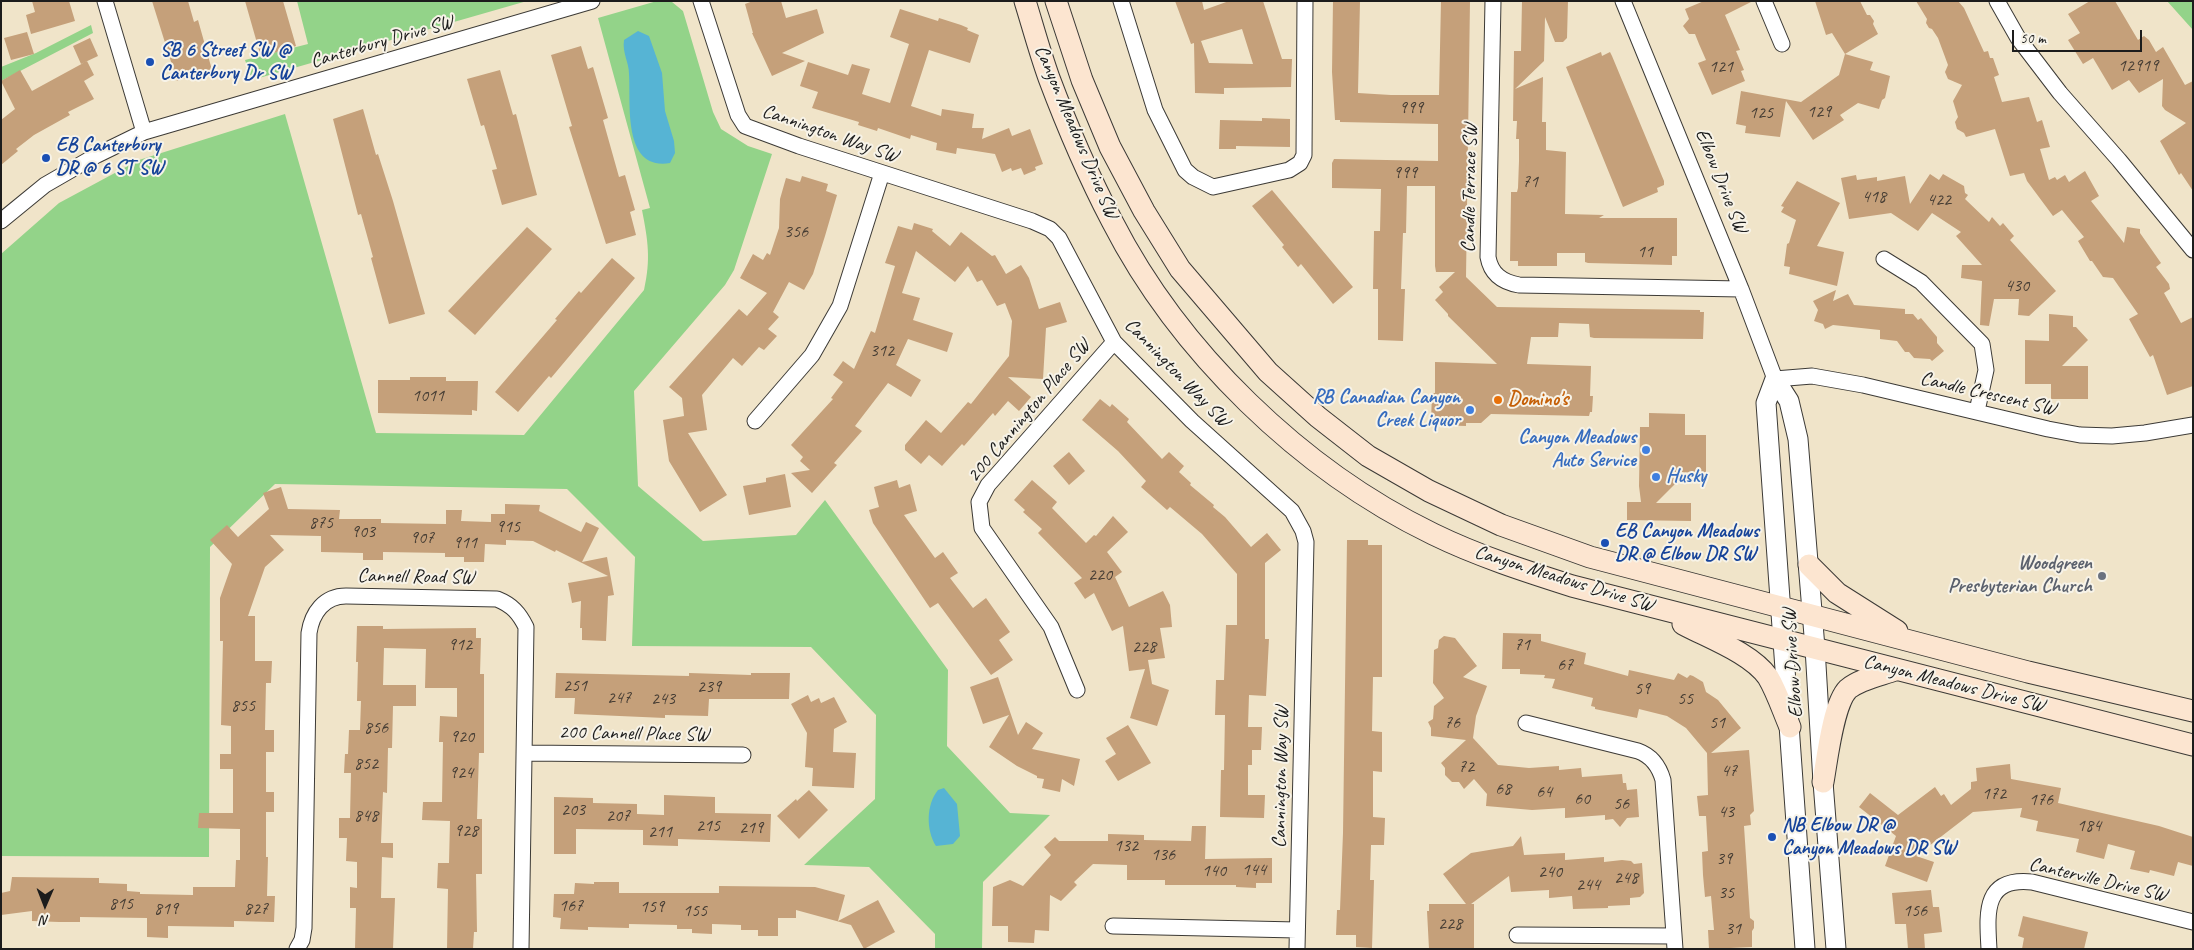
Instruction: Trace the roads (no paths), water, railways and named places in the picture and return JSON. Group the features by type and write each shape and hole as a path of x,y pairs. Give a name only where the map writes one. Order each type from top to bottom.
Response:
{"main road":[{"name":"Canyon Meadows Drive SW","path":"1025,1 1049,78 1080,153 1112,222 1144,275 1178,324 1222,376 1260,412 1323,466 1382,506 1434,535 1499,563 1572,586 2193,745"},
{"name":"Canyon Meadows Drive SW","path":"1056,1 1082,80 1110,147 1144,211 1180,269 1268,372 1318,417 1368,456 1429,491 1501,525 1590,557 1914,642 2193,711"},
{"path":"1809,565 1837,593 1914,642"},
{"path":"1652,608 1741,654 1759,666 1769,679 1790,727"},
{"path":"1823,782 1838,706 1848,690 1857,684 1895,670"}],"street":[{"path":"105,1 144,132"},
{"name":"Canterbury Drive SW","path":"1,221 45,185 97,155 144,132 592,1"},
{"name":"Cannington Way SW","path":"701,1 738,115 745,126 882,174 1032,221 1050,229 1059,238 1114,342 1192,421 1292,511 1306,542 1297,949"},
{"path":"1121,1 1155,110 1180,161 1193,178 1213,187 1289,170 1300,164 1304,156 1305,1"},
{"name":"Candle Terrace SW","path":"1493,1 1488,257 1489,264 1497,276 1510,284 1519,285 1741,289"},
{"name":"Elbow Drive SW","path":"1623,1 1741,289 1775,378 1789,401 1798,439 1813,615 1836,949"},
{"path":"1764,1 1782,44"},
{"path":"1997,1 2018,38 2060,93 2193,250"},
{"path":"755,422 812,355 840,306 882,174"},
{"path":"1884,260 1920,282 1982,344 1986,370 1976,410"},
{"name":"200 Cannington Place SW","path":"1077,690 1052,627 982,528 978,502 988,485 1114,342"},
{"name":"Candle Crescent SW","path":"1775,378 1812,376 1862,385 1976,410 2048,429 2080,434 2112,436 2146,433 2193,425"},
{"name":"Elbow Drive SW","path":"1775,378 1766,403 1805,949"},
{"name":"Cannell Road SW","path":"297,949 302,940 304,928 309,633 311,621 322,605 337,596 487,598 508,603 516,610 526,627 522,949"},
{"path":"1518,935 1674,943 1663,780 1656,764 1651,758 1638,751 1526,723"},
{"name":"200 Cannell Place SW","path":"524,753 743,755"},
{"name":"Canterville Drive SW","path":"1989,949 1988,909 1992,898 1999,890 2014,881 2032,882 2193,922"},
{"path":"1113,926 1297,930"}],"water":[{"path":"638,31 649,36 662,73 665,111 674,141 675,153 670,163 655,163 644,157 636,146 632,132 629,70 624,40"},
{"path":"944,788 957,804 960,836 953,844 936,846 930,833 929,810 938,790"}],"place":[{"name":"SB 6 Street SW @ Canterbury Dr SW","path":"150,62"},
{"name":"EB Canterbury DR @ 6 ST SW","path":"46,158"},
{"name":"Domino's","path":"1498,400"},
{"name":"RB Canadian Canyon Creek Liquor","path":"1470,410"},
{"name":"Canyon Meadows Auto Service","path":"1646,450"},
{"name":"Husky","path":"1656,477"},
{"name":"EB Canyon Meadows DR @ Elbow DR SW","path":"1605,543"},
{"name":"Woodgreen Presbyterian Church","path":"2102,576"},
{"name":"NB Elbow DR @ Canyon Meadows DR SW","path":"1772,837"}]}
